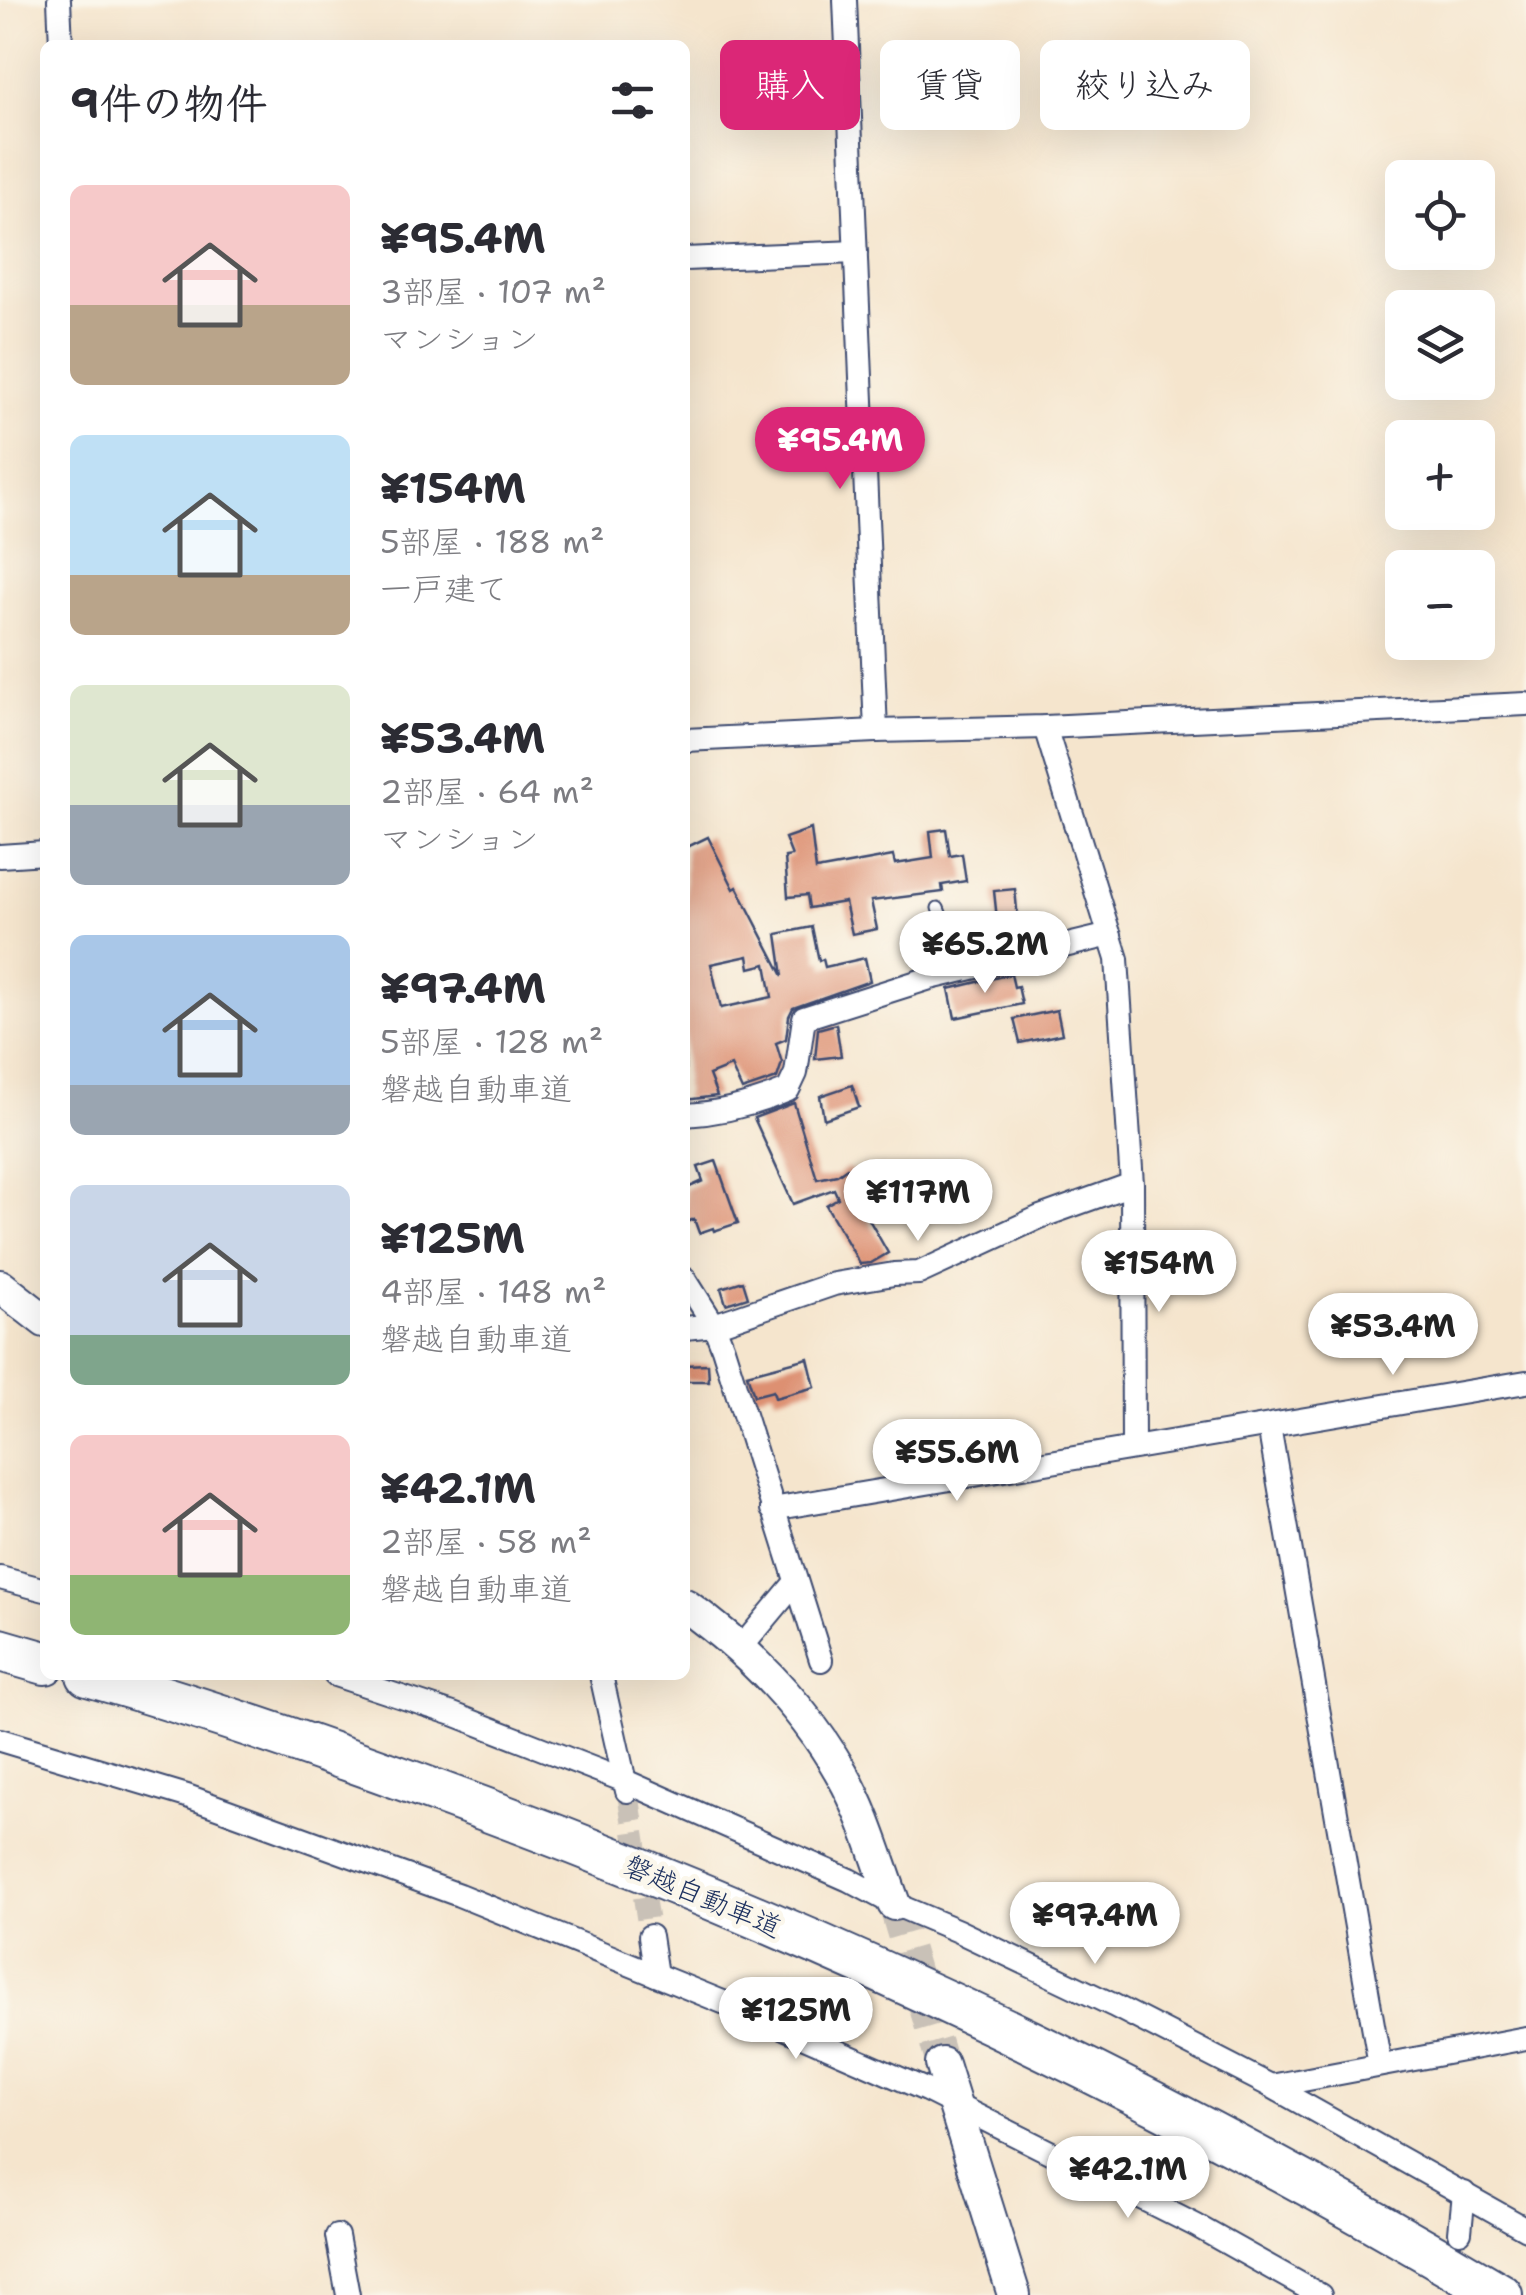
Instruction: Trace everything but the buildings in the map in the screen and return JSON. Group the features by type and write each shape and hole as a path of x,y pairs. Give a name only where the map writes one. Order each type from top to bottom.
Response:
{"highway":[{"path":"0,1650 40,1662"},
{"name":"磐越自動車道","path":"104,1680 290,1737 506,1816 671,1880 880,1971 1125,2088 1501,2295"}],"main road":[{"path":"0,1286 40,1318"},
{"path":"690,1609 740,1649 813,1728 854,1798 894,1904"},
{"path":"942,2064 1014,2295"}],"street":[{"path":"59,0 61,40"},
{"path":"845,0 876,731"},
{"path":"690,260 856,252"},
{"path":"690,740 1526,704"},
{"path":"1045,727 1117,959 1132,1184 1133,1447"},
{"path":"0,856 40,853"},
{"path":"690,1115 713,1114 788,1090 796,1072 804,1018 962,971 1110,936"},
{"path":"690,1328 714,1326 834,1284 919,1273 1040,1217 1132,1184"},
{"path":"690,1288 723,1348 821,1660"},
{"path":"772,1509 1526,1382"},
{"path":"1269,1426 1380,2065"},
{"path":"0,1578 40,1589"},
{"path":"740,1649 795,1582"},
{"path":"350,1680 452,1714 848,1880 958,1931 1271,2086 1526,2229"},
{"path":"602,1680 627,1790"},
{"path":"0,1740 187,1796 458,1895 656,1975 890,2074 1195,2225 1320,2295"},
{"path":"650,1936 656,1975"},
{"path":"1271,2086 1526,2038"},
{"path":"1460,2232 1464,2192"},
{"path":"337,2236 348,2295"}],"lane":[{"path":"938,908 962,971"}],"tunnel":[{"path":"629,1799 650,1936"},
{"path":"894,1904 942,2064"}]}
